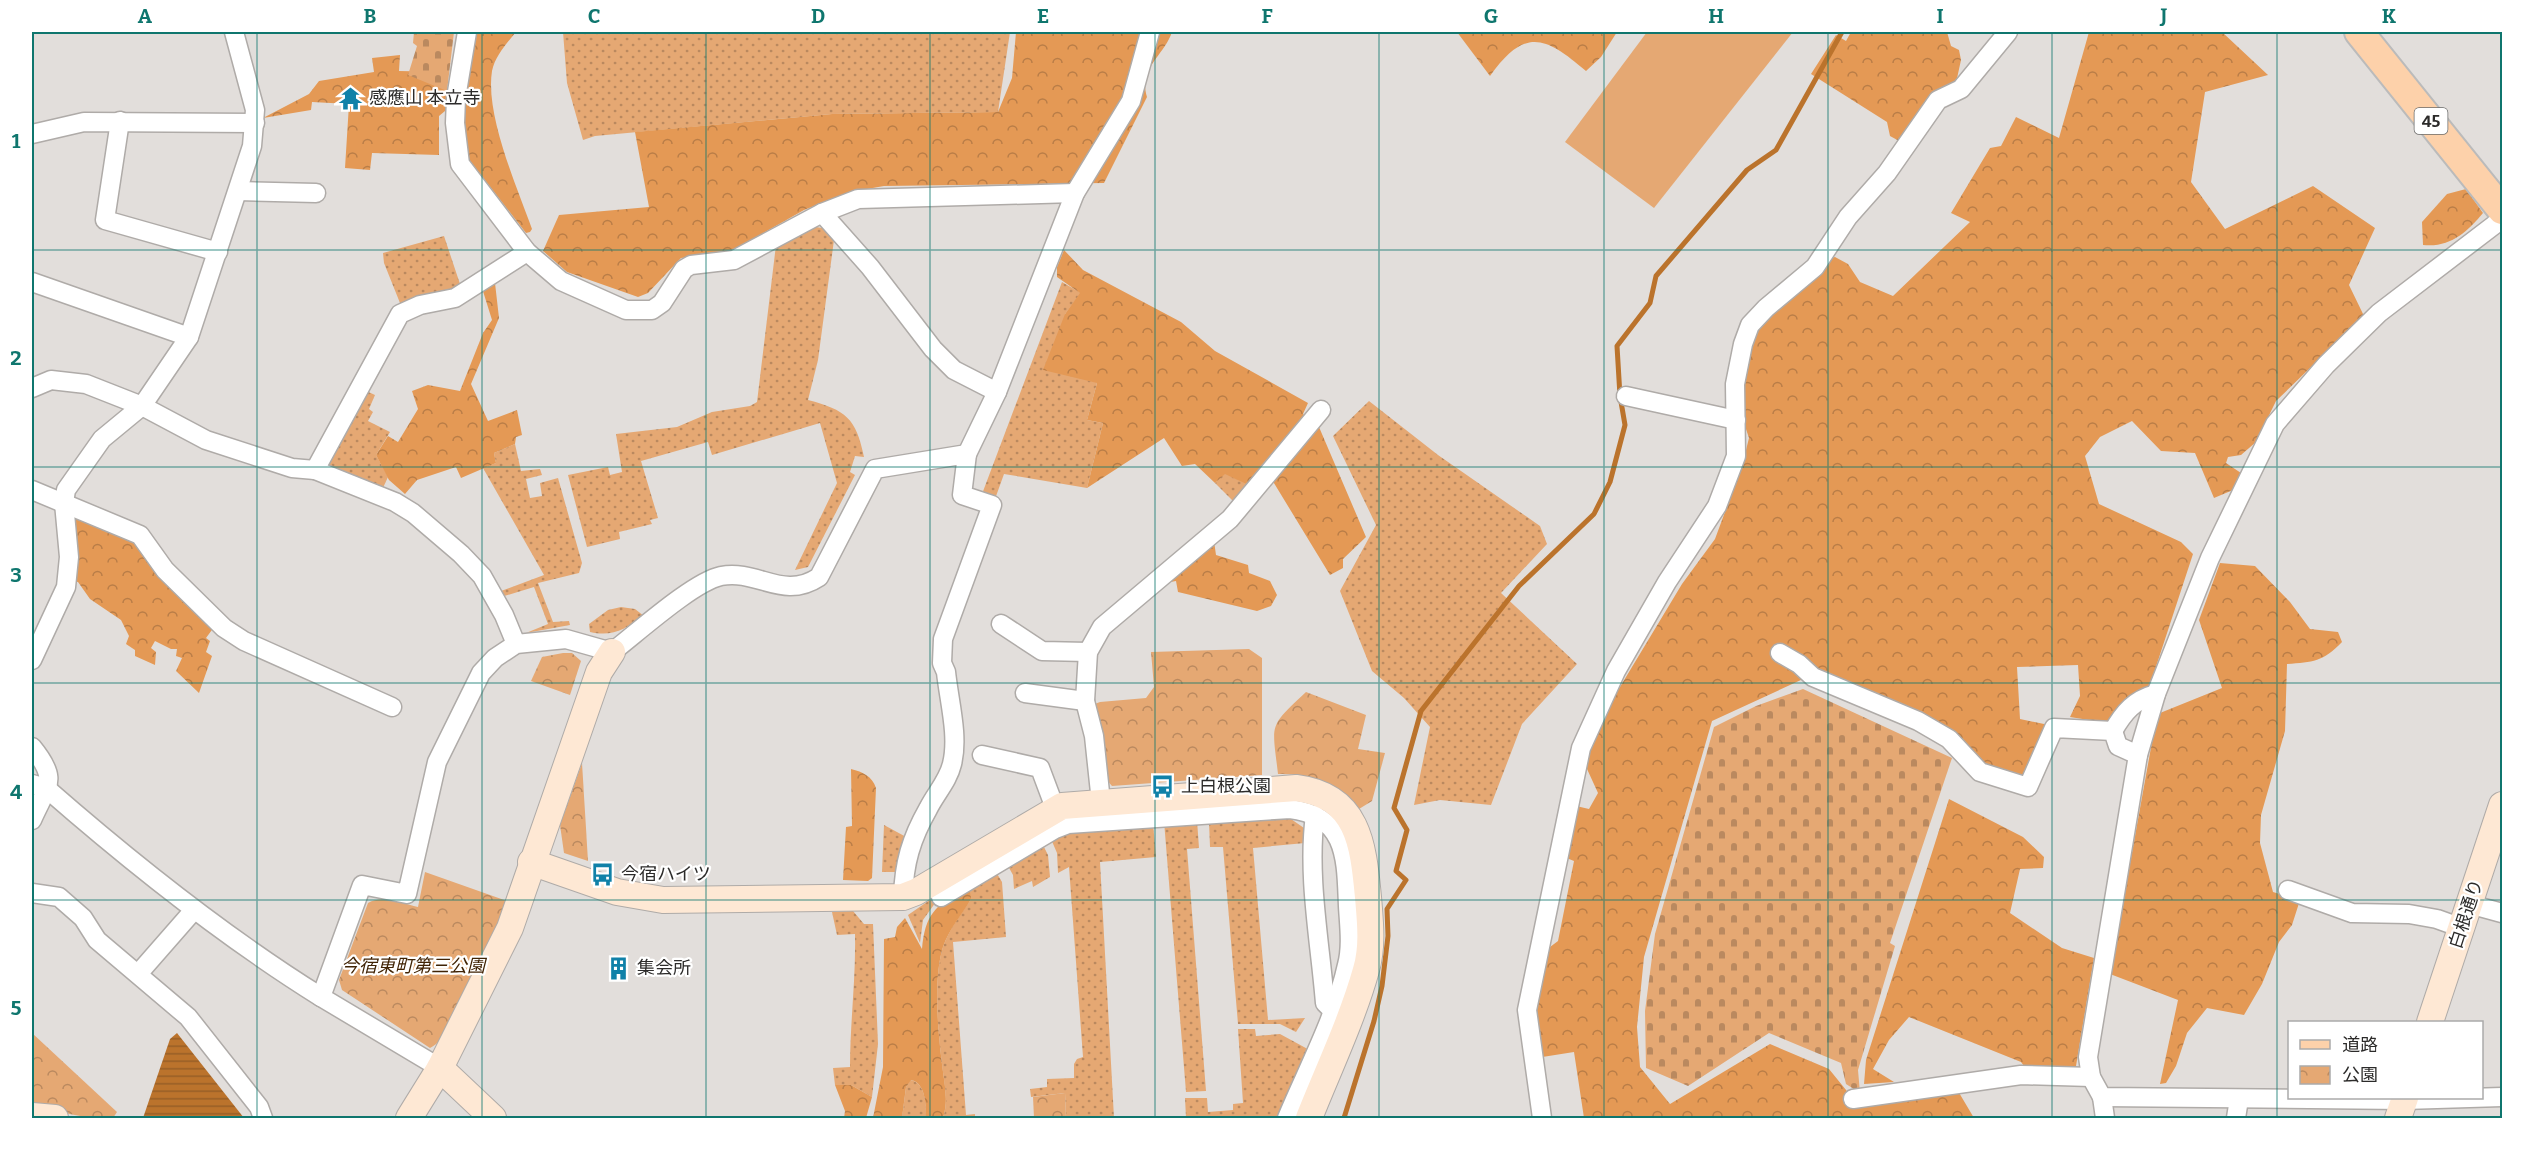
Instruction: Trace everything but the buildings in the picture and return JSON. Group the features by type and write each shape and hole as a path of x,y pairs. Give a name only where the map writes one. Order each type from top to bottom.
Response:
{"main road":[{"name":"45","path":"2359,32 2502,210"},
{"name":"45","path":"2383,32 2502,180"}],"street":[{"path":"32,660 36,639 66,587 69,556 64,503 66,490 102,439 142,406 189,337 238,191 252,146 255,110 234,32"},
{"path":"467,32 456,98 455,123 460,164 526,252 561,281 626,310 652,310 662,303 684,269 734,260 822,213 858,199 1075,193"},
{"path":"903,897 904,867 911,848 928,808 949,776 953,762 954,744 949,693 946,672 942,663 943,639 992,505 962,495 967,454 997,392 1075,193 1131,101 1143,66 1150,32"},
{"path":"1542,1119 1527,1010 1581,748 1616,671 1667,582 1717,506 1736,456 1736,384 1743,344 1750,326 1766,308 1815,267 1848,217 1887,173 1938,100 1961,89 2008,32"},
{"path":"32,134 84,123 120,121 255,123"},
{"path":"120,121 105,220 218,252"},
{"path":"238,191 316,193"},
{"path":"822,213 870,267 933,349 954,370 997,392"},
{"path":"2105,1119 2102,1097 2091,1077 2088,1057 2138,755 2156,694 2210,558 2275,424 2326,365 2379,313 2502,219"},
{"path":"315,470 400,314 420,305 455,298 526,252"},
{"path":"32,282 189,337"},
{"path":"32,388 39,383 62,380 86,384 142,406 206,440 249,456 292,468 315,470 404,507 461,554 482,576 504,615 516,644"},
{"path":"1626,396 1736,420"},
{"path":"1101,802 1094,736 1085,701 1088,652 1102,627 1230,519 1321,410"},
{"path":"409,1119 440,1068 510,928 531,862 599,672 612,652 699,586 720,576 740,575 791,588 807,584 819,577 875,469 967,454"},
{"path":"32,490 140,535 165,570 224,628 244,641 392,707"},
{"path":"1001,624 1042,651 1088,652"},
{"path":"321,997 362,885 407,894 437,762 481,673 495,658 516,644 566,639 612,652"},
{"path":"1780,652 1799,664 1813,677 1918,721 1949,739 1980,772 2028,787 2054,728 2113,731"},
{"path":"1025,693 1085,701"},
{"path":"2138,755 2118,746 2113,731 2122,716 2140,699 2156,694"},
{"path":"32,747 47,765 50,782 39,786"},
{"path":"982,755 1040,768 1055,808"},
{"path":"32,820 39,786"},
{"path":"39,786 194,910 321,997 440,1068 493,1119"},
{"path":"531,862 617,892 663,900 903,897 916,892 1055,808 1071,804 1296,788 1311,790 1327,797 1351,820 1360,837 1364,854 1370,951 1366,970 1309,1119"},
{"name":"白根通り","path":"2431,1021 2502,805"},
{"path":"941,897 1055,829 1068,824 1290,809 1315,815 1330,826 1343,848 1347,867 1349,954 1343,981 1287,1119"},
{"path":"1315,815 1311,842 1326,1003 1332,1010"},
{"path":"2288,890 2352,913 2409,914 2437,919 2502,914"},
{"path":"32,893 59,897 83,918 96,940 188,1017 259,1107 263,1119"},
{"path":"138,974 194,910"},
{"path":"1853,1099 2021,1075 2091,1077"},
{"path":"2102,1097 2402,1105 2477,1099"},
{"path":"2483,1099 2502,1097"},
{"path":"2236,1119 2239,1099"},
{"path":"32,1116 55,1119"}],"green space":[{"path":"414,32 454,32 447,91 408,75 417,46 413,43"},
{"path":"475,32 516,32 496,60 492,71 491,89 493,108 504,151 532,229 530,232 526,233 467,157 460,106 467,89"},
{"path":"563,32 1010,32 998,112 832,114 595,136 583,140 567,83"},
{"path":"1016,32 1172,32 1149,70 1145,87 1147,97 1104,183 884,186 850,192 804,210 728,253 681,258 648,293 638,297 567,272 543,251 559,215 649,207 635,132 832,114 998,112 1012,78"},
{"path":"1457,32 1617,32 1601,57 1586,71 1559,50 1536,42 1525,44 1514,50 1502,60 1490,76"},
{"path":"1647,32 1793,32 1654,208 1565,142"},
{"path":"1851,32 1947,32 1951,46 1959,50 1961,60 1956,83 1901,142 1890,136 1887,122 1811,74 1836,35 1846,41"},
{"path":"2089,32 2222,32 2268,75 2205,92 2191,182 2225,229 2313,186 2375,228 2349,285 2364,316 2276,401 2256,442 2241,455 2228,457 2226,463 2241,473 2233,490 2214,498 2195,453 2161,451 2132,421 2100,437 2085,456 2099,504 2181,542 2193,554 2149,688 2136,694 2122,705 2113,724 2070,717 2080,696 2078,665 2017,667 2020,719 2049,725 2024,776 1985,767 1814,674 1712,721 1644,957 1637,1027 1640,1067 1670,1104 1770,1044 1829,1069 1859,1106 1958,1091 1974,1118 1584,1118 1574,1052 1536,1058 1532,1005 1542,953 1558,941 1574,861 1559,855 1572,805 1589,809 1598,793 1582,758 1588,740 1682,584 1715,539 1742,466 1749,438 1736,399 1750,340 1809,264 1835,257 1848,264 1860,282 1893,296 1970,222 1951,213 1990,148 2001,146 2016,117 2059,138"},
{"path":"400,55 399,71 448,72 445,111 439,116 439,155 372,153 370,170 345,168 349,104 312,102 311,110 263,118 309,94 319,81 374,72 372,58"},
{"path":"2466,189 2483,213 2464,232 2450,241 2423,245 2422,222 2447,194"},
{"path":"816,227 822,228 834,240 818,360 808,400 840,412 853,424 864,457 855,456 850,472 855,475 808,567 795,570 837,483 820,423 712,455 708,442 641,461 658,518 650,520 652,524 619,532 620,539 587,547 568,475 608,467 610,475 622,472 616,434 677,427 712,412 750,406 757,402 776,245"},
{"path":"444,236 460,284 458,294 402,308 384,263 383,253"},
{"path":"1064,250 1083,270 1181,322 1215,351 1308,403 1303,414 1319,427 1366,537 1343,559 1343,568 1330,575 1266,470 1250,486 1225,474 1215,483 1195,464 1182,466 1164,438 1087,488 1103,423 1087,420 1097,383 1043,370 1065,314 1080,293 1057,277 1057,267"},
{"path":"1062,282 1081,293 1065,314 1097,383 1087,420 1103,423 1087,488 1004,474 995,499 982,494"},
{"path":"495,283 499,318 471,384 488,421 517,410 522,435 516,437 515,444 494,453 496,463 461,478 456,467 417,480 405,494 389,480 376,455 388,436 398,442 418,409 412,391 428,385 460,391 483,333 492,320 482,288"},
{"path":"362,389 375,395 369,409 373,412 368,421 390,432 376,455 388,477 382,490 324,467"},
{"path":"1369,401 1438,455 1540,526 1547,544 1501,593 1577,664 1522,724 1491,805 1440,800 1414,805 1430,727 1404,698 1372,671 1340,591 1376,525 1333,436"},
{"path":"515,444 521,471 540,469 542,475 526,479 530,498 542,496 540,483 558,478 582,563 579,573 538,583 553,622 569,621 570,625 526,633 548,624 534,587 501,597 501,591 544,575 483,468 496,463 494,453"},
{"path":"1225,473 1250,486 1235,503 1215,483"},
{"path":"76,514 139,537 217,623 206,638 210,641 206,652 212,656 199,693 176,671 182,658 176,656 177,649 171,649 155,641 151,648 156,652 155,665 135,656 135,650 126,644 129,636 121,620 90,599 78,582 73,581 71,517"},
{"path":"1214,541 1216,555 1248,565 1249,573 1270,581 1277,595 1271,606 1257,611 1178,592 1176,581 1159,584"},
{"path":"2220,563 2255,566 2290,602 2310,629 2338,632 2342,642 2329,654 2317,660 2287,664 2285,731 2261,815 2260,843 2273,892 2300,900 2292,925 2279,942 2262,984 2244,1015 2207,1008 2187,1033 2176,1066 2166,1083 2160,1084 2178,1000 2110,974 2154,731 2160,713 2222,688 2199,620"},
{"path":"621,607 635,609 644,616 631,625 612,633 590,632 589,624 608,610"},
{"path":"1249,649 1262,658 1262,775 1112,786 1104,777 1092,705 1100,702 1146,698 1154,687 1151,652"},
{"path":"572,653 581,661 570,695 531,681 542,657"},
{"path":"1803,689 1952,758 1890,943 1895,946 1858,1070 1860,1093 1846,1084 1841,1063 1769,1033 1688,1086 1646,1068 1645,1011 1655,934 1714,727 1756,706"},
{"path":"1306,692 1366,715 1358,749 1385,753 1372,801 1359,809 1341,793 1322,782 1302,776 1278,774 1274,744 1276,727 1285,713"},
{"path":"582,763 588,861 564,853 560,825"},
{"path":"851,769 867,775 876,788 872,878 868,881 843,880 846,827 852,826"},
{"path":"1949,799 2023,837 2044,857 2043,868 2020,869 2010,913 2062,948 2094,958 2075,1072 2028,1071 2021,1062 1909,1017 1889,1040 1873,1069 1894,1082 1864,1084 1866,1060"},
{"path":"1291,819 1304,828 1305,843 1253,848 1268,1020 1305,1018 1296,1032 1280,1024 1238,1024 1223,847 1210,847 1209,822"},
{"path":"1197,820 1199,848 1187,849 1206,1091 1186,1092 1164,821"},
{"path":"1153,823 1156,857 1100,862 1114,1118 1066,1118 1065,1093 1031,1097 1030,1089 1047,1087 1047,1079 1074,1078 1074,1064 1077,1059 1083,1057 1069,867 1058,873 1057,853 1051,839 1061,834"},
{"path":"884,825 908,838 899,872 882,872"},
{"path":"1042,843 1048,855 1050,877 1033,887 1032,881 1014,889 1013,875 1008,866"},
{"name":"今宿東町第三公園","path":"425,872 507,901 463,1004 440,1040 430,1048 342,990 339,980 368,903 386,899 418,907"},
{"path":"996,872 1002,882 1006,937 953,942 966,1115 975,1114 975,1118 943,1118 946,1098 937,1005 940,960 948,934 971,899 964,890"},
{"path":"964,890 970,892 971,899 946,940 938,974 940,1051 946,1098 943,1118 926,1118 922,1090 916,1082 911,1080 906,1087 902,1118 873,1118 883,1067 884,939 895,937 897,927 905,918 922,949 923,937 933,912"},
{"path":"937,895 938,899 923,920 920,943 908,915"},
{"path":"853,911 864,924 873,924 878,1044 872,1097 851,1085 835,1085 833,1068 850,1067 855,934 837,935 832,912"},
{"path":"1238,1029 1255,1029 1256,1036 1280,1034 1315,1053 1287,1118 1186,1118 1185,1098 1207,1098 1208,1112 1233,1110 1233,1104 1243,1103"},
{"path":"32,1033 117,1112 113,1118 91,1118 32,1107"},
{"path":"910,1080 919,1085 922,1090 926,1118 902,1118 906,1087"},
{"path":"835,1085 851,1085 872,1097 866,1118 844,1118 845,1111"},
{"path":"1065,1093 1066,1118 1034,1118 1033,1097"}],"shaded area":[{"path":"177,1033 244,1118 143,1118 170,1039"}],"waterway":[{"path":"1344,1118 1374,1021 1382,986 1388,936 1387,909 1406,880 1396,871 1407,830 1394,808 1421,711 1519,586 1594,514 1610,482 1625,425 1620,396 1617,346 1650,303 1656,276 1747,170 1776,150 1842,32"}],"place":[{"name":"感應山 本立寺","path":"351,98"},
{"name":"上白根公園","path":"1163,786"},
{"name":"今宿ハイツ","path":"603,874"},
{"name":"集会所","path":"619,968"}]}
